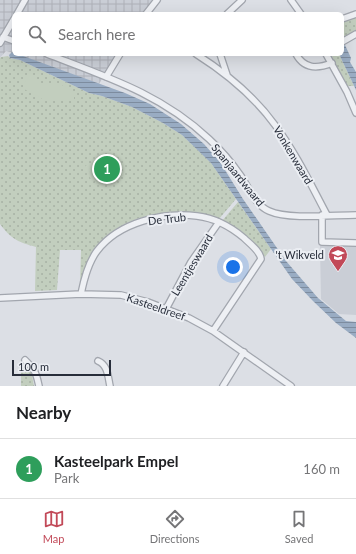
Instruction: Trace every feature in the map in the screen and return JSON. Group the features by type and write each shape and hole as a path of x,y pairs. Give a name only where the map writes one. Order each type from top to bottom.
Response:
{"street":[{"path":"18,12 25,0"},
{"path":"148,12 157,0"},
{"path":"229,12 242,0"},
{"path":"291,0 300,12"},
{"path":"344,18 356,14"},
{"path":"0,43 12,22"},
{"path":"344,41 356,34"},
{"path":"3,37 12,40"},
{"name":"Spanjaardwaard","path":"52,56 133,88 178,113 210,140 232,164 257,201 265,209 284,215 356,215"},
{"path":"106,77 119,56"},
{"name":"Vonkenwaard","path":"199,56 227,75 251,97 275,124 298,160 324,215"},
{"path":"221,56 227,75"},
{"path":"298,56 303,63 312,67 322,67 332,63"},
{"path":"327,56 348,92 356,113"},
{"name":"De Trub","path":"81,294 90,262 97,251 113,236 124,229 142,222 178,215 198,216 219,222 230,228 252,245 261,255 261,259 213,331"},
{"path":"324,215 322,242 356,242"},
{"name":"Leentjeswaard","path":"166,309 192,262 219,222"},
{"name":"Kasteeldreef","path":"0,298 81,294 121,295 148,302 189,318 213,331 291,386"},
{"path":"223,386 244,352"},
{"path":"25,360 34,369 39,386"},
{"path":"98,361 107,369 110,386"}],"shaded area":[{"path":"0,0 153,0 144,12 12,12 12,52 6,51 0,58"},
{"path":"22,56 116,56 99,84"},
{"name":"'t Wikveld","path":"320,246 356,246 356,315 339,314 321,299"}],"green space":[{"path":"356,16 356,31 344,38 344,21"},
{"path":"8,56 10,58 20,60 89,93 132,107 163,123 182,135 211,163 236,199 219,219 186,212 169,212 151,215 119,227 105,237 91,254 85,267 80,287 81,250 60,250 57,290 35,291 36,247 15,239 0,224 0,58"},
{"path":"340,56 354,86 347,86 332,57"},
{"path":"31,74 41,85 62,85 74,92 74,104 72,104 71,100 43,100 39,96 25,90 23,88 27,75"},
{"path":"102,158 109,174 92,182 85,166"},
{"path":"238,202 271,249 265,257 246,237 235,228 222,221"},
{"path":"21,367 31,370 34,386 21,386"}],"water":[{"path":"345,45 351,58 350,62 356,72 356,90 340,56 344,56"},
{"path":"12,52 12,56 23,56 125,93 150,104 181,124 204,144 220,162 243,199 286,261 318,298 346,321 356,322 356,338 336,323 292,279 211,163 182,135 132,107 89,93 20,60 10,58 9,55"}],"place":[{"name":"Kasteelpark Empel","path":"107,169"},
{"name":"'t Wikveld","path":"338,272"}]}
